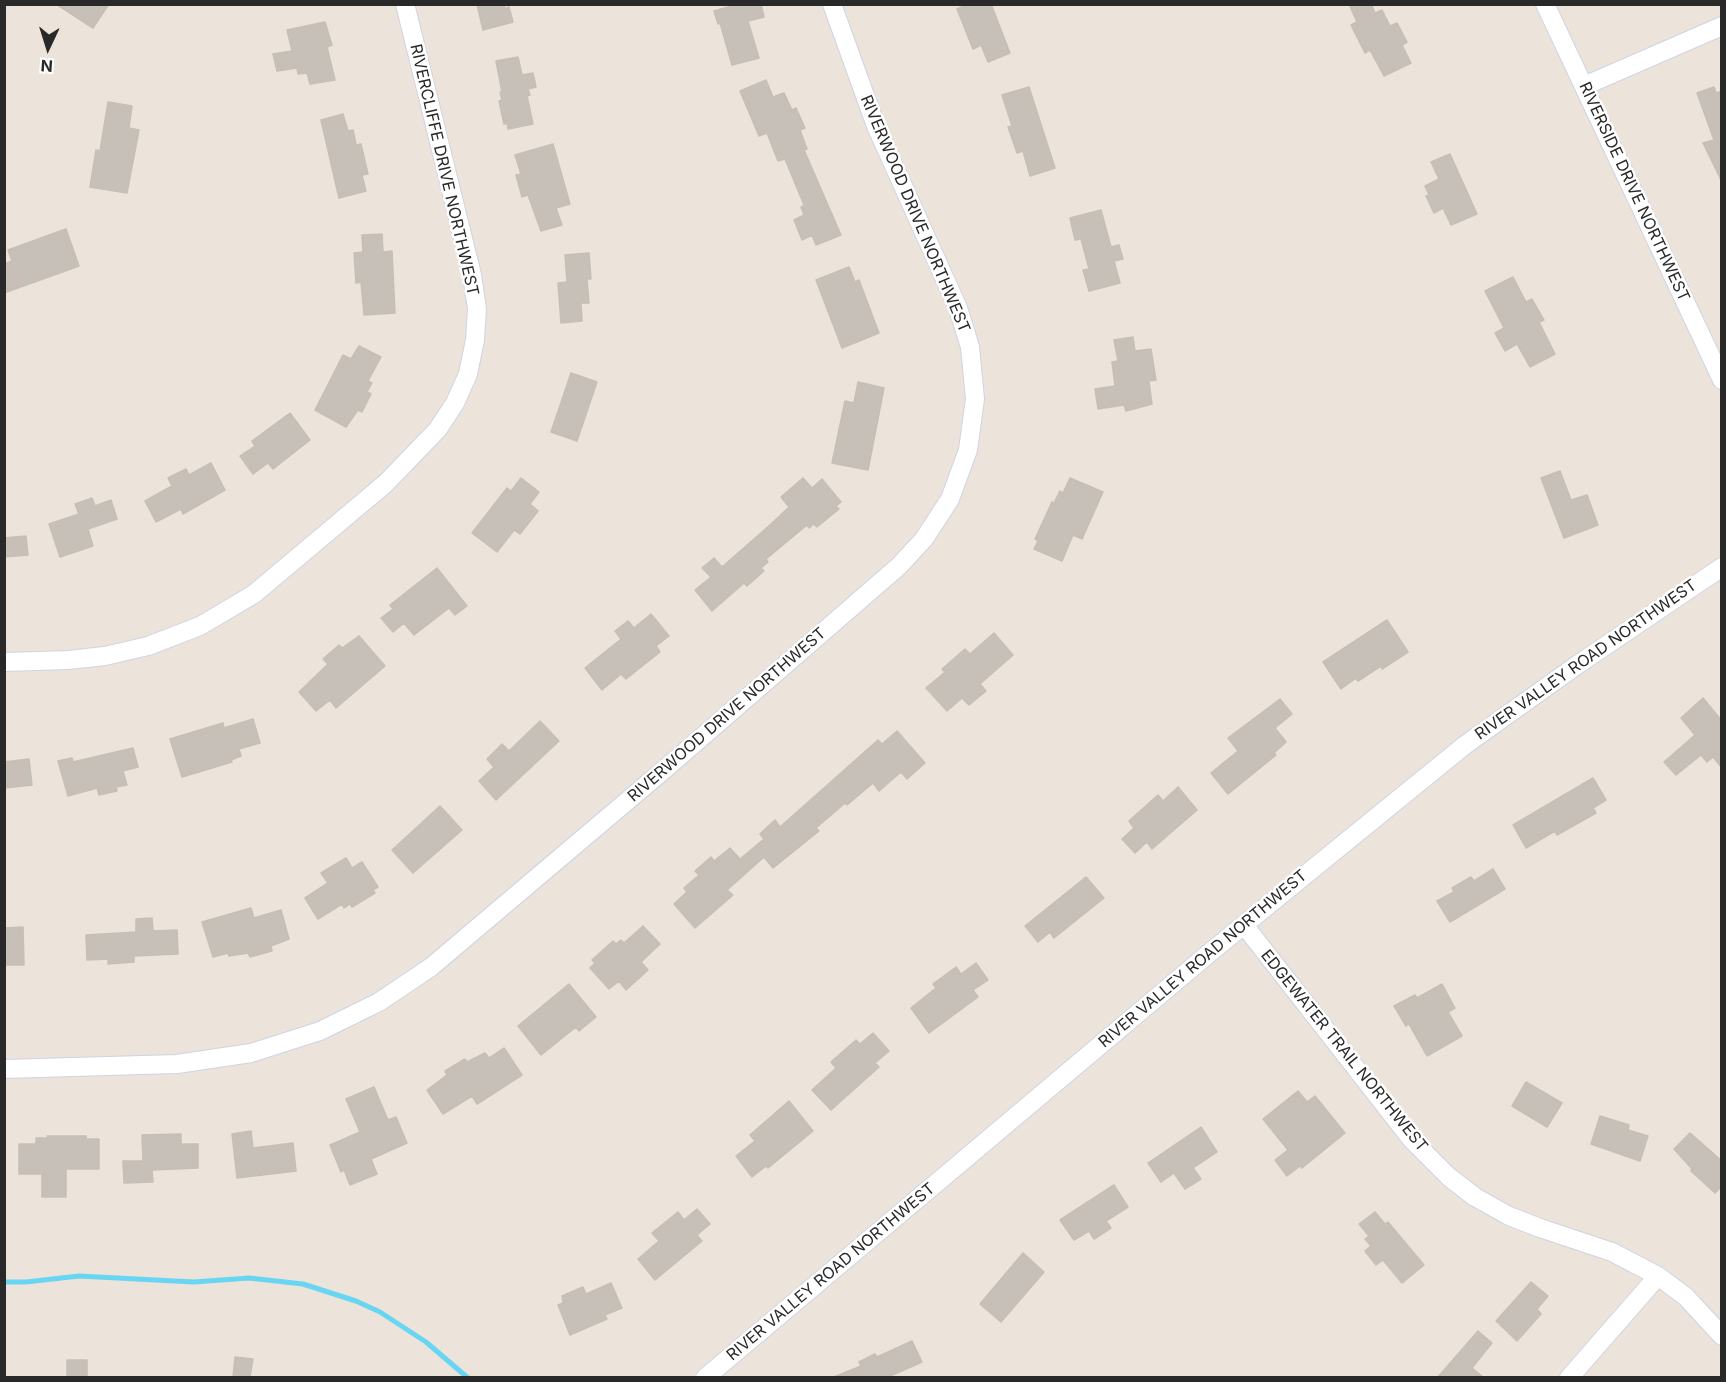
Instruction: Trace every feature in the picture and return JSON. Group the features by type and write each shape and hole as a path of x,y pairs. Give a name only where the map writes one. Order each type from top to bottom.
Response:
{"street":[{"name":"RIVERCLIFFE DRIVE NORTHWEST","path":"4,662 105,656 148,646 200,626 254,594 386,483 438,429 455,402 470,362 475,340 477,309 472,275 405,4"},
{"name":"RIVERWOOD DRIVE NORTHWEST","path":"4,1069 177,1064 250,1053 320,1031 379,1002 431,967 665,769 899,566 924,539 950,499 968,450 975,399 970,347 958,308 876,126 832,4"},
{"name":"RIVERSIDE DRIVE NORTHWEST","path":"1545,4 1722,380"},
{"path":"1584,86 1722,26"},
{"name":"RIVER VALLEY ROAD NORTHWEST","path":"705,1377 1244,925 1465,745 1580,663 1722,567"},
{"name":"EDGEWATER TRAIL NORTHWEST","path":"1244,925 1412,1140 1449,1177 1475,1197 1509,1216 1612,1252 1658,1276 1686,1297 1722,1336"},
{"path":"1569,1377 1658,1276"}],"building":[{"path":"56,4 109,4 93,28"},
{"path":"477,4 504,4 505,9 509,7 513,22 483,30"},
{"path":"739,4 761,4 764,17 748,21 759,58 732,65 720,23 718,24 714,11"},
{"path":"968,4 991,4 1010,53 988,62 981,45 973,49 957,9"},
{"path":"1349,4 1371,4 1375,13 1382,10 1390,26 1397,23 1407,42 1402,45 1411,63 1384,76 1370,50 1365,53 1351,25 1357,22"},
{"path":"325,22 332,45 327,47 335,80 310,84 307,73 298,74 297,68 277,71 273,54 292,51 287,30"},
{"path":"518,57 522,75 533,73 536,87 528,89 530,95 527,96 533,124 508,129 507,123 504,124 499,101 502,100 500,92 502,92 496,61"},
{"path":"766,80 773,97 784,93 792,110 796,108 805,128 800,130 807,149 804,150 841,235 816,245 812,235 802,240 794,220 804,215 801,207 804,205 785,159 778,161 767,133 759,136 740,91"},
{"path":"1029,87 1055,168 1030,176 1023,151 1017,153 1008,127 1012,126 1002,95"},
{"path":"1714,87 1716,93 1722,91 1722,182 1703,143 1714,140 1697,93"},
{"path":"108,102 132,106 129,128 139,130 127,193 90,187 96,150 100,151"},
{"path":"343,114 348,131 353,130 356,145 361,144 368,174 362,175 366,191 339,198 321,120"},
{"path":"553,144 570,204 556,208 562,225 541,231 528,195 522,197 516,175 521,174 515,155"},
{"path":"1450,154 1477,214 1451,225 1443,208 1434,213 1426,196 1429,195 1425,186 1439,179 1431,162"},
{"path":"1101,210 1111,247 1119,245 1123,259 1114,261 1120,283 1089,291 1083,270 1089,269 1081,239 1075,240 1070,218"},
{"path":"66,229 79,266 4,293 4,264 12,261 8,250"},
{"path":"382,234 383,252 392,251 395,313 364,315 361,282 356,283 354,253 363,252 362,235"},
{"path":"589,253 591,279 587,279 589,303 581,303 582,321 561,323 558,283 567,282 565,255"},
{"path":"849,267 855,282 859,280 879,333 842,348 816,280"},
{"path":"1513,277 1526,302 1532,299 1544,320 1539,322 1555,354 1530,367 1517,344 1505,351 1495,333 1504,328 1485,291"},
{"path":"1133,337 1135,351 1151,349 1156,380 1149,381 1152,404 1126,411 1124,405 1098,409 1095,389 1115,386 1112,362 1118,361 1114,340"},
{"path":"359,346 381,357 368,381 372,383 367,392 371,394 362,412 358,410 346,427 315,410 343,355 351,359"},
{"path":"571,373 597,382 577,441 551,432"},
{"path":"858,382 884,388 868,470 832,463 845,401 854,403"},
{"path":"290,413 310,440 273,469 268,463 253,474 240,456 255,446 252,441"},
{"path":"211,463 225,490 183,514 181,509 156,522 145,501 172,486 168,478 186,469 189,475"},
{"path":"1560,471 1571,500 1587,495 1598,525 1564,538 1541,478"},
{"path":"521,478 539,492 530,504 538,511 520,534 514,530 497,552 472,533 507,488 511,491"},
{"path":"803,478 812,488 822,479 841,502 836,506 839,509 817,527 814,524 809,528 807,525 766,559 768,562 761,568 764,571 747,586 744,583 712,611 695,590 711,577 702,568 714,558 722,567 770,525 789,507 781,497"},
{"path":"1070,478 1103,492 1082,539 1073,535 1062,561 1034,549 1038,541 1035,539 1052,502 1054,503 1060,491 1063,493"},
{"path":"92,498 95,506 111,500 117,519 88,529 93,546 60,557 49,524 79,514 75,504"},
{"path":"26,536 28,555 4,557 4,538"},
{"path":"437,568 467,606 455,615 449,608 414,635 404,623 393,632 381,618 393,609 390,605"},
{"path":"651,614 669,636 656,646 660,652 626,679 621,674 602,690 585,668 621,639 615,631 628,621 634,628"},
{"path":"1387,620 1408,652 1358,681 1356,678 1341,689 1323,662"},
{"path":"994,633 1013,655 980,684 986,691 969,705 962,698 947,711 926,688 945,672 942,669 965,649 970,654"},
{"path":"359,636 385,666 336,708 330,700 316,711 299,692 328,664 323,659 339,645 342,648"},
{"path":"1703,698 1722,721 1722,768 1713,757 1707,762 1701,755 1676,775 1664,762 1695,735 1681,718"},
{"path":"1280,699 1292,714 1275,728 1286,742 1274,753 1276,755 1228,794 1211,773 1238,751 1228,738"},
{"path":"253,719 260,743 239,749 241,756 231,760 232,762 182,777 170,739 223,723 224,728"},
{"path":"540,721 559,741 496,800 479,781 494,767 487,759 502,744 509,751"},
{"path":"897,731 925,763 907,779 901,772 879,791 873,783 847,805 845,803 816,828 819,831 773,868 764,857 727,890 733,895 695,928 674,904 687,892 684,888 699,875 695,871 711,857 714,861 730,848 740,859 764,839 760,834 775,820 780,827 878,740 882,744"},
{"path":"133,748 138,767 123,771 127,785 116,787 117,791 99,795 97,788 68,796 58,761 72,758 73,762"},
{"path":"29,759 32,785 4,788 4,762"},
{"path":"1593,778 1606,800 1593,808 1596,813 1557,835 1555,831 1526,848 1513,825"},
{"path":"1178,787 1197,810 1152,849 1147,842 1135,853 1122,839 1134,828 1129,821 1158,795 1163,801"},
{"path":"440,806 462,830 413,873 392,850"},
{"path":"346,858 352,868 362,862 378,887 373,890 375,893 352,907 350,904 344,908 342,904 318,919 305,898 328,883 321,873"},
{"path":"1493,869 1505,889 1450,922 1437,901 1454,892 1452,888 1471,877 1474,881"},
{"path":"1086,877 1104,898 1054,938 1050,932 1038,942 1025,926"},
{"path":"251,908 254,918 281,910 289,939 271,946 272,951 250,957 248,953 229,956 228,953 213,957 202,922"},
{"path":"152,918 153,931 177,930 178,954 134,956 134,962 108,964 108,959 87,960 86,935 136,932 136,919"},
{"path":"643,926 660,944 641,962 648,970 626,990 619,981 609,989 590,968 595,963 592,960 613,941 616,944 621,940 624,943"},
{"path":"23,927 24,965 4,965 4,928"},
{"path":"976,963 988,980 973,990 978,997 929,1033 911,1008 936,988 933,984 956,967 961,974"},
{"path":"569,984 596,1017 579,1031 576,1027 541,1055 518,1026"},
{"path":"1442,984 1455,1008 1448,1012 1462,1036 1427,1056 1409,1024 1406,1026 1394,1006 1415,995 1417,998"},
{"path":"873,1033 889,1051 875,1063 879,1067 831,1110 812,1090 836,1068 831,1062 856,1040 860,1044"},
{"path":"504,1048 522,1075 477,1104 472,1096 443,1114 427,1090 447,1075 445,1071 465,1059 467,1062 485,1053 489,1058"},
{"path":"1526,1082 1562,1103 1547,1127 1512,1106"},
{"path":"374,1087 388,1120 396,1117 407,1143 371,1159 377,1174 350,1185 344,1170 341,1172 330,1145 360,1132 346,1099"},
{"path":"1298,1091 1307,1102 1315,1096 1345,1133 1302,1168 1300,1166 1287,1176 1275,1160 1288,1150 1263,1119"},
{"path":"789,1101 813,1131 768,1168 766,1166 752,1177 736,1156 755,1141 750,1135"},
{"path":"1600,1116 1629,1125 1628,1130 1648,1136 1640,1161 1591,1144"},
{"path":"1201,1127 1217,1152 1193,1168 1201,1179 1185,1189 1174,1173 1161,1182 1148,1163"},
{"path":"251,1131 253,1148 293,1143 296,1171 237,1178 232,1134"},
{"path":"1690,1133 1722,1161 1722,1186 1715,1193 1691,1171 1692,1169 1674,1149"},
{"path":"181,1134 181,1144 198,1144 198,1168 152,1170 153,1182 124,1183 123,1161 143,1161 142,1135"},
{"path":"47,1136 86,1136 86,1139 99,1139 99,1169 66,1169 66,1197 42,1197 42,1174 19,1174 19,1144 36,1144 36,1138 48,1138"},
{"path":"1114,1185 1128,1207 1106,1221 1111,1228 1094,1239 1089,1231 1074,1240 1060,1220"},
{"path":"697,1209 710,1224 697,1235 702,1241 655,1280 638,1259 659,1241 652,1233 678,1212 684,1220"},
{"path":"1375,1212 1385,1224 1388,1222 1424,1265 1402,1283 1383,1260 1376,1265 1365,1251 1371,1246 1365,1239 1369,1236 1359,1224"},
{"path":"1023,1253 1044,1272 1001,1322 980,1304"},
{"path":"1531,1282 1548,1296 1537,1309 1541,1314 1517,1341 1496,1321"},
{"path":"611,1283 622,1308 605,1315 607,1319 570,1335 558,1305 563,1303 562,1296 583,1287 586,1294"},
{"path":"1478,1331 1492,1343 1472,1368 1483,1377 1438,1377"},
{"path":"912,1341 922,1362 888,1377 834,1377 861,1366 859,1362 875,1354 877,1357"},
{"path":"235,1357 253,1359 250,1377 233,1377"},
{"path":"67,1360 87,1360 87,1377 67,1377"}],"waterway":[{"path":"4,1282 79,1276 194,1282 249,1278 303,1284 356,1301 380,1312 426,1342 468,1378"}]}
